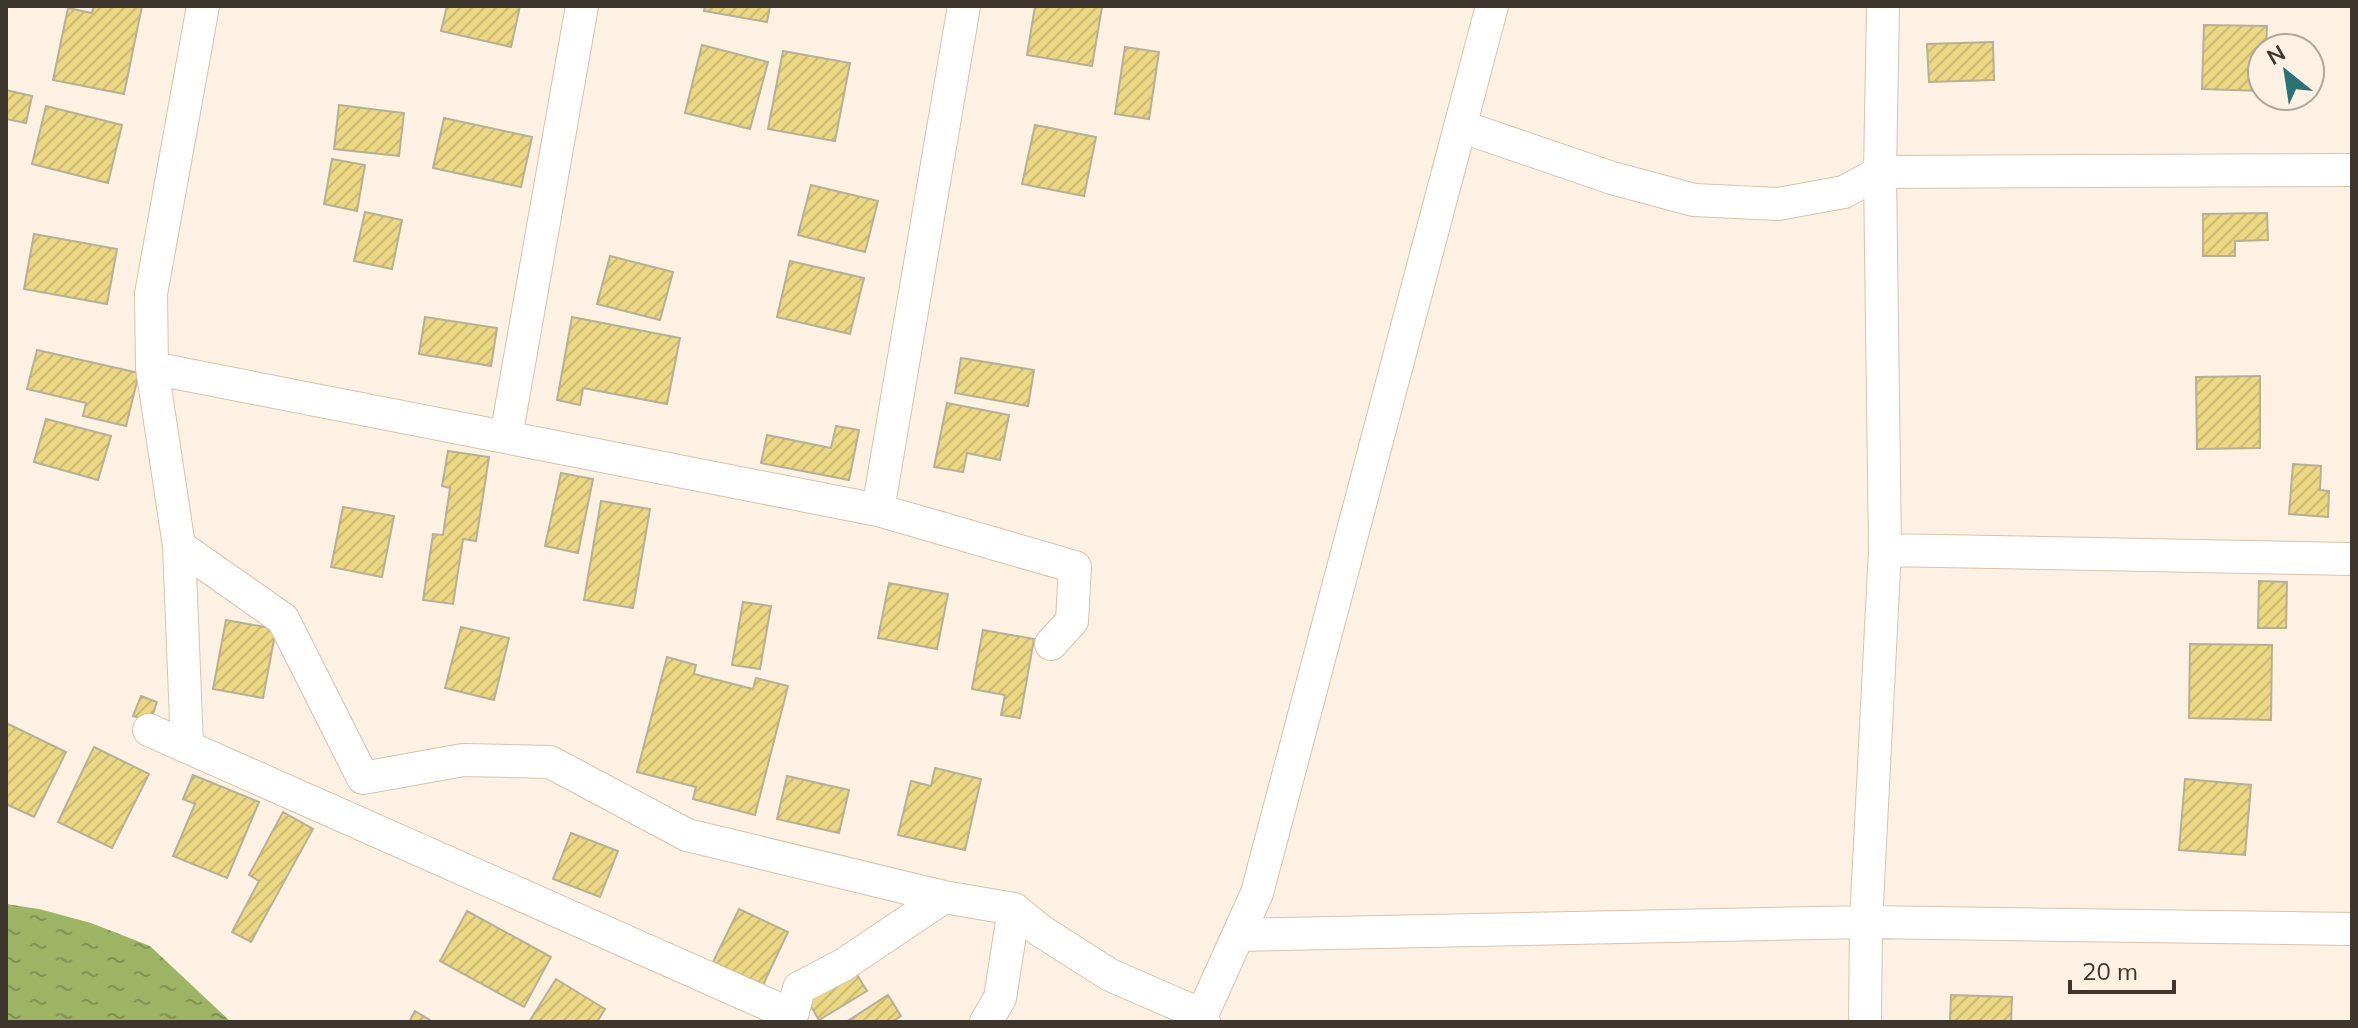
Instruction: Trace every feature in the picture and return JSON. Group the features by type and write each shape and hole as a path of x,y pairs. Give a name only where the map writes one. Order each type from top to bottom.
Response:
{"street":[{"path":"187,746 179,546 152,368 151,294 203,6"},
{"path":"506,437 582,6"},
{"path":"878,510 964,6"},
{"path":"179,546 283,619 363,778 463,760 550,762 687,835 944,897 1014,909 1041,931 1110,975 1203,1018 1257,893 1492,6"},
{"path":"1865,1022 1866,922 1885,550 1880,172 1883,6"},
{"path":"1460,126 1612,178 1694,200 1778,204 1844,192 1880,172 2352,170"},
{"path":"152,368 878,510 1075,567 1072,621 1051,644"},
{"path":"1885,550 2352,559"},
{"path":"149,730 795,1018 799,988 843,965 944,897"},
{"path":"986,1022 1000,998 1014,909"},
{"path":"1238,935 1866,922 2352,929"}],"water":[{"path":"6,904 91,923 150,946 231,1022 6,1022"}],"building":[{"path":"94,6 142,6 124,94 53,80 68,8 92,13"},
{"path":"447,6 520,6 511,47 441,31"},
{"path":"705,6 770,6 767,22 704,11"},
{"path":"1035,6 1102,7 1092,66 1027,55"},
{"path":"2204,25 2267,26 2267,32 2246,32 2246,90 2202,89"},
{"path":"1993,42 1994,80 1929,82 1927,44"},
{"path":"702,45 768,62 750,129 685,113"},
{"path":"1125,47 1159,52 1149,119 1115,114"},
{"path":"783,51 850,63 835,141 768,129"},
{"path":"6,90 32,96 26,123 6,119"},
{"path":"339,105 404,113 399,156 334,149"},
{"path":"46,106 122,125 108,183 32,164"},
{"path":"444,118 532,137 521,187 433,168"},
{"path":"1035,125 1096,137 1084,196 1022,184"},
{"path":"332,159 365,165 357,211 324,204"},
{"path":"811,185 878,201 865,252 798,235"},
{"path":"365,212 402,220 392,269 354,261"},
{"path":"2267,213 2268,240 2235,241 2235,256 2203,256 2203,214"},
{"path":"34,234 117,249 107,304 24,289"},
{"path":"610,256 673,272 660,320 597,304"},
{"path":"790,261 864,278 850,334 777,317"},
{"path":"425,317 497,328 491,366 419,354"},
{"path":"572,317 680,338 667,404 583,388 580,405 557,400"},
{"path":"37,350 139,373 126,426 83,416 86,403 27,389"},
{"path":"961,358 1034,370 1028,406 955,393"},
{"path":"2260,376 2260,448 2197,449 2196,377"},
{"path":"947,403 1009,415 1000,460 967,453 963,472 934,467"},
{"path":"46,419 111,436 98,480 34,462"},
{"path":"836,426 859,430 849,480 761,463 767,435 831,448"},
{"path":"448,451 489,457 476,541 463,539 453,604 423,600 433,534 443,535 450,488 442,486"},
{"path":"2293,464 2321,466 2320,490 2329,491 2328,517 2289,514"},
{"path":"561,473 593,479 578,553 545,546"},
{"path":"601,501 650,509 633,608 584,600"},
{"path":"343,507 394,516 382,577 331,567"},
{"path":"2259,581 2287,582 2286,628 2258,628"},
{"path":"889,583 948,594 937,649 878,638"},
{"path":"743,602 771,606 760,669 732,665"},
{"path":"226,620 276,629 263,698 213,689"},
{"path":"461,627 509,638 494,700 445,688"},
{"path":"983,630 1034,639 1020,718 1001,715 1005,695 972,689"},
{"path":"2190,644 2272,645 2271,720 2189,718"},
{"path":"667,657 696,665 694,674 753,689 756,678 788,686 755,815 693,799 696,787 637,772"},
{"path":"141,696 157,702 150,722 133,716"},
{"path":"6,723 66,752 34,817 6,804"},
{"path":"94,747 149,774 112,848 58,822"},
{"path":"935,768 981,779 965,850 898,835 911,781 931,786"},
{"path":"193,775 259,802 227,878 173,856 195,804 183,799"},
{"path":"787,776 849,790 839,833 777,819"},
{"path":"2185,779 2251,785 2245,855 2179,850"},
{"path":"283,812 313,829 251,942 232,932 259,881 249,875"},
{"path":"571,833 618,851 600,897 553,879"},
{"path":"739,909 788,932 763,985 713,962"},
{"path":"467,911 551,957 524,1007 440,961"},
{"path":"854,970 867,991 819,1020 806,998"},
{"path":"556,979 605,1009 597,1022 529,1022"},
{"path":"888,995 901,1016 892,1022 846,1022"},
{"path":"1951,995 2012,997 2011,1022 1950,1022"},
{"path":"415,1011 433,1022 409,1022"}]}
